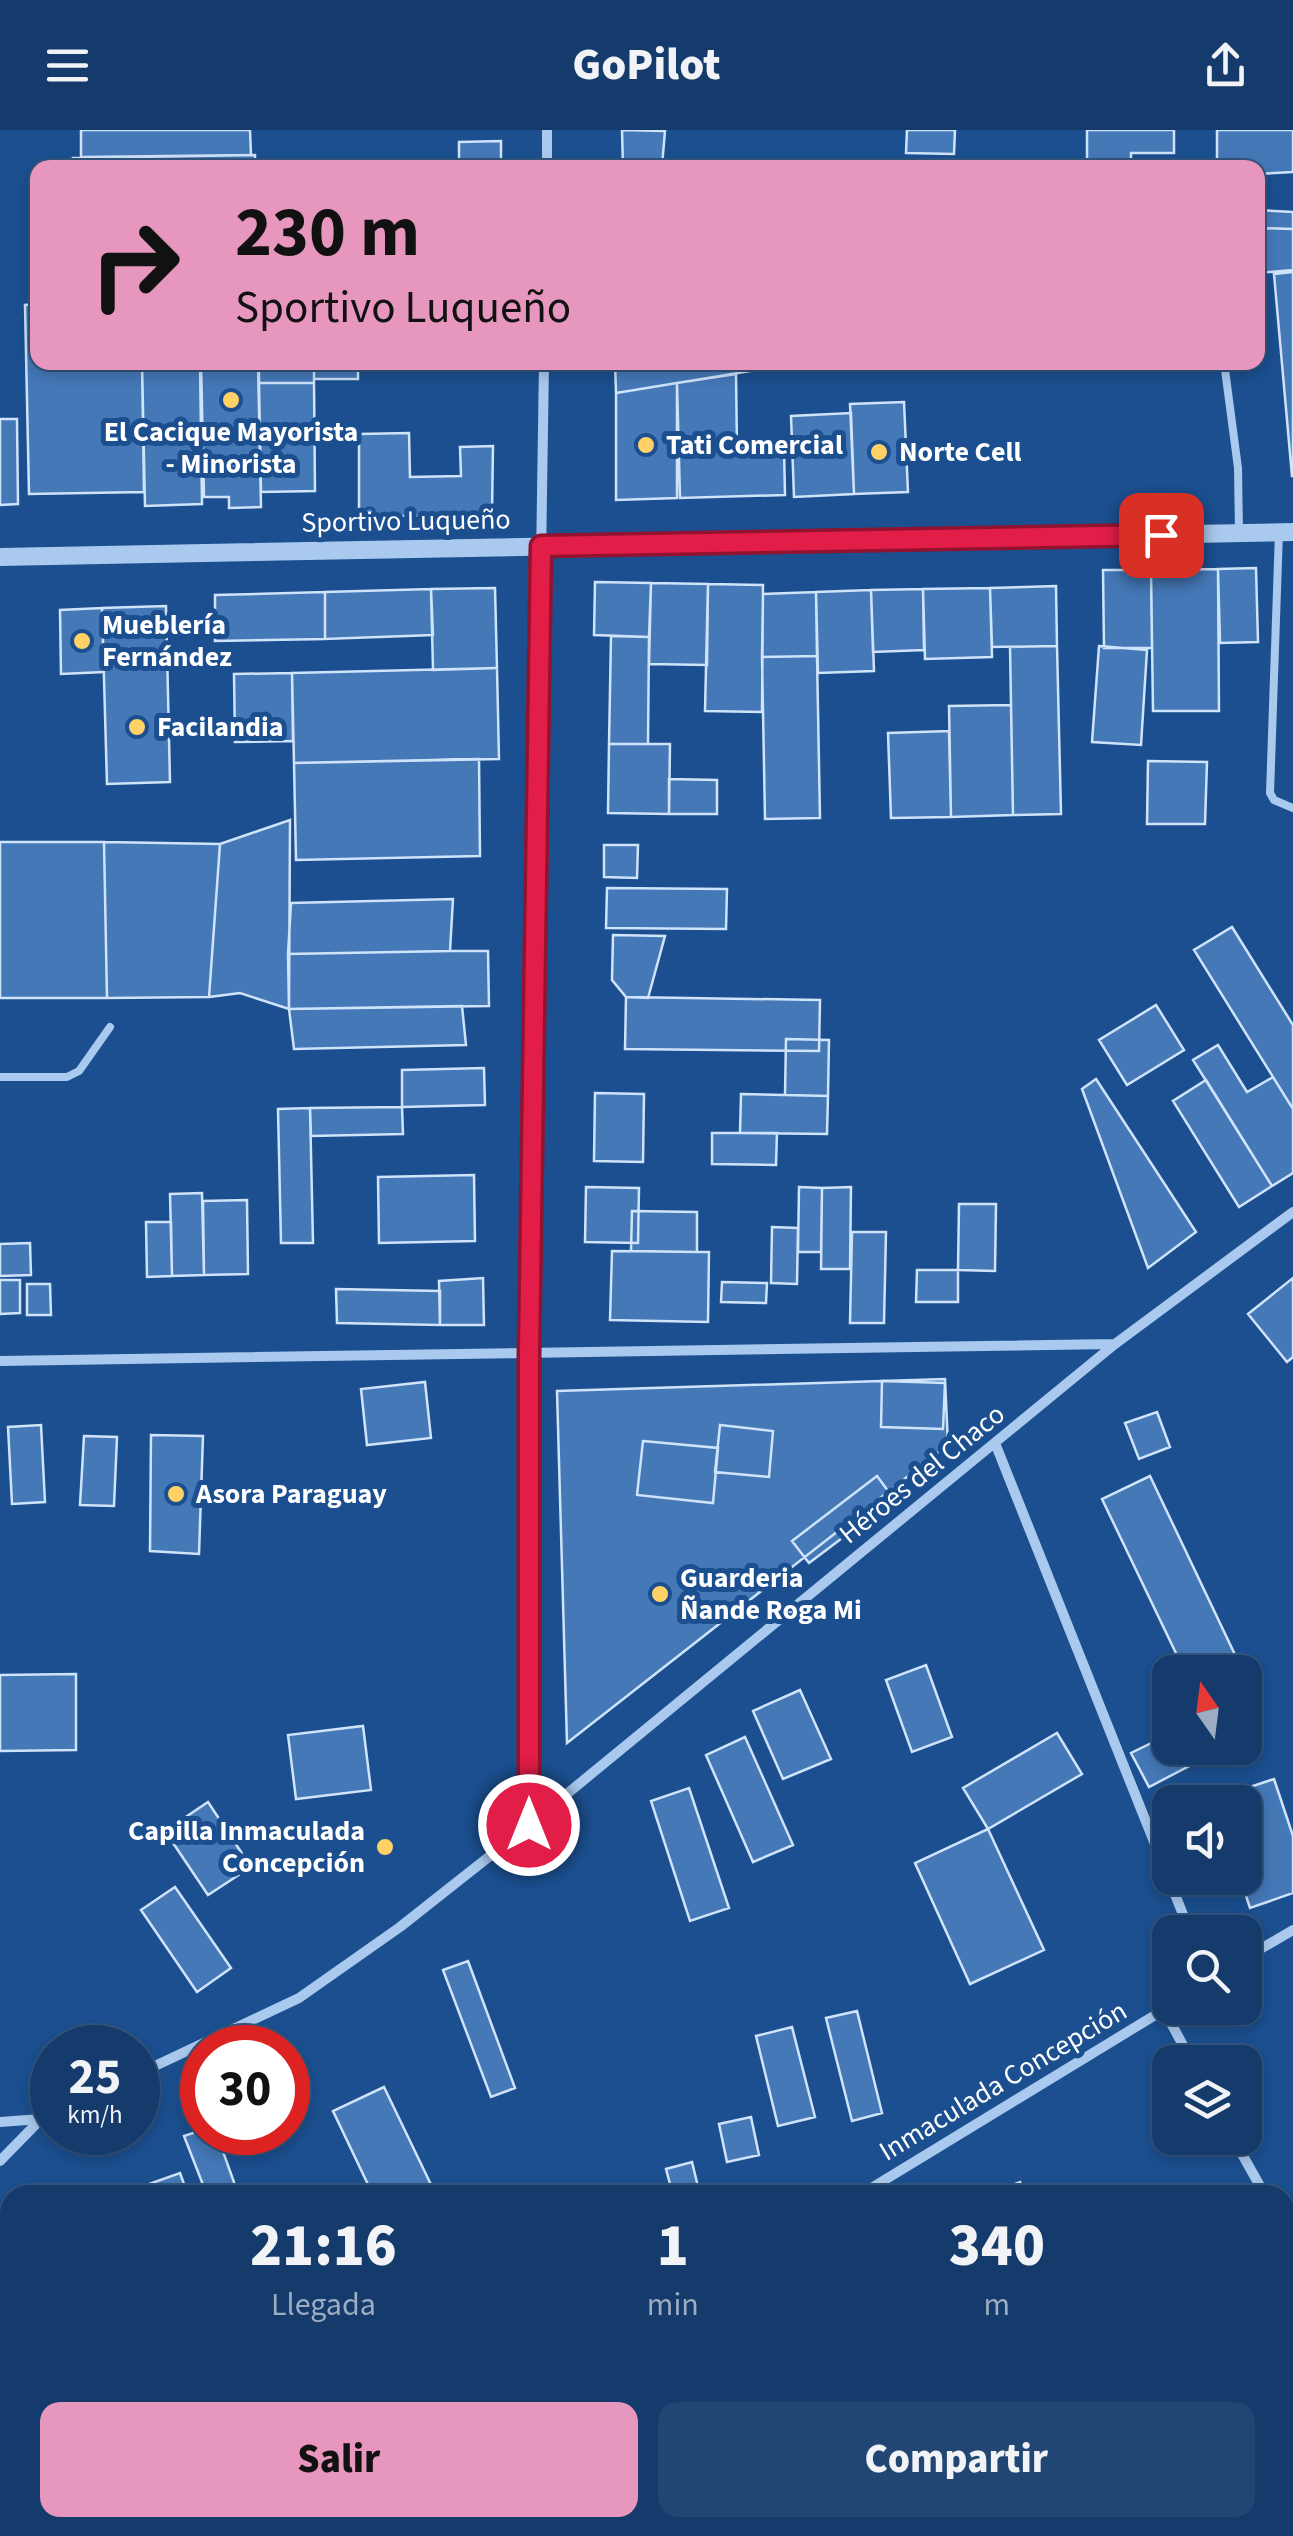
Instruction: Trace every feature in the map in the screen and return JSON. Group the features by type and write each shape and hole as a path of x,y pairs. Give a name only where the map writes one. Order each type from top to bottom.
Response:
{"street":[{"path":"546,160 547,130"},
{"path":"529,1825 529,1352 544,370"},
{"name":"Sportivo Luqueño","path":"0,556 1286,532"},
{"name":"Héroes del Chaco","path":"160,2064 299,1998 400,1927 1114,1344 1293,1212"},
{"path":"0,1360 1114,1344"},
{"path":"995,1443 1183,1915"},
{"path":"1262,1948 1293,1930"},
{"name":"Inmaculada Concepción","path":"876,2185 1152,2016"},
{"path":"0,2122 30,2120"},
{"path":"0,2161 30,2130"},
{"path":"1243,2155 1259,2185"}],"lane":[{"path":"1225,370 1238,468 1239,533"},
{"path":"1286,532 1270,793 1274,800 1293,808"},
{"path":"0,1077 67,1077 79,1071 110,1027"}],"building":[{"path":"81,130 250,130 251,155 81,157"},
{"path":"622,130 665,131 663,160 623,160"},
{"path":"907,130 955,130 954,154 906,153"},
{"path":"1087,130 1174,130 1174,153 1131,153 1131,160 1087,160"},
{"path":"1217,130 1293,130 1293,172 1265,174 1265,160 1217,160"},
{"path":"501,141 501,160 459,160 459,142"},
{"path":"255,155 255,160 73,158"},
{"path":"1265,210 1293,212 1293,229 1265,228"},
{"path":"1265,228 1293,229 1293,270 1265,272"},
{"path":"1293,272 1293,476 1292,476 1274,274"},
{"path":"25,305 30,305 30,370 142,370 144,492 29,494"},
{"path":"142,370 200,370 202,504 145,506"},
{"name":"El Cacique Mayorista - Minorista","path":"201,370 258,370 261,507 229,508 229,497 204,497"},
{"path":"259,370 314,370 314,383 259,383"},
{"path":"314,370 358,370 358,379 314,379"},
{"path":"615,370 756,370 616,393"},
{"path":"736,374 737,449 784,448 785,495 680,498 677,383"},
{"path":"259,383 314,383 315,491 261,492"},
{"name":"Tati Comercial","path":"677,383 677,498 616,500 616,393"},
{"name":"Norte Cell","path":"904,402 908,492 854,494 850,404"},
{"path":"851,413 854,494 794,497 791,416"},
{"path":"0,419 17,419 18,504 0,505"},
{"path":"409,433 410,477 461,476 460,447 493,446 492,514 359,517 359,434"},
{"path":"1256,568 1258,642 1220,643 1218,569"},
{"path":"1218,569 1219,711 1153,711 1151,570"},
{"path":"1103,570 1151,570 1152,648 1104,648"},
{"path":"595,582 651,583 649,637 594,635"},
{"path":"651,583 708,584 707,665 649,664"},
{"path":"708,584 763,585 762,712 705,711"},
{"path":"1056,586 1057,646 992,647 990,588"},
{"path":"495,588 497,668 433,670 431,589"},
{"path":"990,588 992,657 925,659 923,589"},
{"path":"431,589 433,635 325,639 325,592"},
{"path":"923,589 924,650 873,652 871,590"},
{"path":"871,590 874,671 818,673 816,592"},
{"path":"325,592 325,639 215,641 215,595"},
{"path":"816,592 817,656 762,657 763,594"},
{"name":"Facilandia","path":"166,606 170,782 107,784 102,608"},
{"name":"Mueblería Fernández","path":"102,608 104,672 61,674 60,610"},
{"path":"611,636 649,637 648,744 609,744"},
{"path":"1057,646 1061,814 1013,815 1010,647"},
{"path":"1099,646 1147,650 1141,745 1092,742"},
{"path":"817,656 820,818 765,819 762,657"},
{"path":"497,668 499,759 294,763 292,673"},
{"path":"292,673 293,741 235,742 234,674"},
{"path":"1011,705 1013,815 951,817 949,706"},
{"path":"949,731 951,817 891,818 888,733"},
{"path":"609,744 670,744 669,814 608,813"},
{"path":"479,759 480,856 296,860 294,763"},
{"path":"1148,761 1207,762 1205,824 1147,824"},
{"path":"669,779 717,780 717,814 669,814"},
{"path":"290,820 289,1009 240,993 209,997 220,844"},
{"path":"0,842 104,842 107,998 0,998"},
{"path":"104,842 220,844 209,997 107,998"},
{"path":"604,845 638,845 637,878 604,877"},
{"path":"607,888 727,889 726,929 606,928"},
{"path":"453,899 450,951 288,954 291,903"},
{"path":"1232,927 1293,1025 1293,1109 1194,950"},
{"path":"613,935 665,936 648,998 626,997 612,980"},
{"path":"488,951 489,1006 289,1009 288,954"},
{"path":"626,997 820,1000 819,1051 625,1049"},
{"path":"1156,1005 1184,1050 1127,1085 1099,1040"},
{"path":"462,1006 466,1045 294,1049 289,1009"},
{"path":"786,1039 829,1040 828,1096 785,1095"},
{"path":"1218,1045 1247,1092 1273,1077 1293,1109 1293,1173 1272,1186 1193,1060"},
{"path":"484,1068 485,1105 402,1107 402,1070"},
{"path":"1096,1079 1196,1232 1148,1268 1082,1089"},
{"path":"1206,1080 1272,1186 1239,1207 1173,1101"},
{"path":"595,1093 644,1094 643,1162 594,1161"},
{"path":"741,1094 828,1096 827,1134 740,1133"},
{"path":"402,1107 403,1134 311,1136 310,1108"},
{"path":"310,1108 313,1243 281,1243 278,1109"},
{"path":"712,1133 777,1133 776,1165 712,1164"},
{"path":"474,1175 475,1241 379,1243 378,1177"},
{"path":"586,1187 639,1188 638,1243 585,1242"},
{"path":"799,1187 822,1188 821,1252 798,1252"},
{"path":"851,1187 850,1269 821,1269 822,1188"},
{"path":"202,1193 204,1275 172,1276 170,1194"},
{"path":"247,1200 248,1274 204,1275 203,1201"},
{"path":"959,1204 996,1204 995,1271 958,1270"},
{"path":"632,1211 697,1212 697,1252 631,1251"},
{"path":"146,1222 171,1222 172,1276 147,1277"},
{"path":"772,1227 798,1228 797,1284 771,1283"},
{"path":"852,1232 886,1232 884,1323 850,1323"},
{"path":"30,1243 31,1275 0,1276 0,1244"},
{"path":"612,1251 709,1252 708,1322 610,1320"},
{"path":"917,1270 958,1270 958,1302 916,1302"},
{"path":"483,1278 484,1325 440,1325 439,1281"},
{"path":"1293,1278 1293,1357 1287,1362 1248,1314"},
{"path":"0,1280 20,1280 20,1313 0,1314"},
{"path":"722,1282 767,1283 766,1303 721,1302"},
{"path":"27,1284 50,1284 51,1315 27,1315"},
{"path":"336,1289 440,1291 440,1325 337,1323"},
{"name":"Guarderia Ñande Roga Mi","path":"945,1379 948,1445 567,1743 557,1391"},
{"path":"882,1381 945,1383 943,1429 881,1427"},
{"path":"425,1382 431,1438 367,1445 361,1389"},
{"path":"1157,1412 1170,1447 1139,1459 1125,1423"},
{"path":"41,1425 45,1502 12,1504 8,1427"},
{"path":"720,1425 773,1431 769,1477 715,1472"},
{"name":"Asora Paraguay","path":"151,1435 203,1436 199,1554 150,1551"},
{"path":"84,1436 117,1437 114,1506 80,1505"},
{"path":"643,1441 718,1448 713,1503 637,1495"},
{"path":"877,1476 894,1499 809,1563 792,1541"},
{"path":"1150,1476 1235,1655 1177,1655 1102,1499"},
{"path":"926,1665 952,1737 912,1752 886,1680"},
{"path":"76,1674 76,1750 0,1751 0,1675"},
{"path":"800,1690 831,1759 783,1779 753,1711"},
{"path":"363,1726 371,1790 296,1799 288,1735"},
{"path":"1057,1733 1082,1774 988,1829 963,1788"},
{"path":"745,1737 793,1845 753,1862 706,1755"},
{"path":"1152,1743 1152,1765 1191,1765 1149,1787 1131,1753"},
{"path":"1274,1779 1293,1836 1293,1893 1250,1908 1246,1895 1262,1895 1262,1785 1256,1785"},
{"path":"689,1788 729,1908 690,1921 651,1801"},
{"path":"208,1802 251,1867 208,1895 165,1831"},
{"path":"988,1829 1044,1950 970,1984 915,1863"},
{"path":"175,1887 231,1968 197,1992 141,1910"},
{"path":"468,1961 515,2088 491,2097 443,1970"},
{"path":"857,2011 882,2113 852,2121 826,2018"},
{"path":"792,2027 815,2117 778,2126 756,2036"},
{"path":"384,2087 431,2185 368,2185 333,2111"},
{"path":"751,2117 759,2155 727,2162 719,2124"},
{"path":"191,2155 224,2155 235,2185 203,2185"},
{"path":"692,2162 698,2185 670,2185 666,2169"},
{"path":"180,2173 184,2185 146,2185"}],"place":[{"name":"El Cacique Mayorista - Minorista","path":"231,400"},
{"name":"Tati Comercial","path":"646,445"},
{"name":"Norte Cell","path":"879,452"},
{"name":"Mueblería Fernández","path":"82,641"},
{"name":"Facilandia","path":"137,727"},
{"name":"Asora Paraguay","path":"176,1494"},
{"name":"Guarderia Ñande Roga Mi","path":"660,1594"},
{"name":"Capilla Inmaculada Concepción","path":"385,1847"}],"route":[{"path":"529,1825 529,1352 541,546 1161,535"}]}
